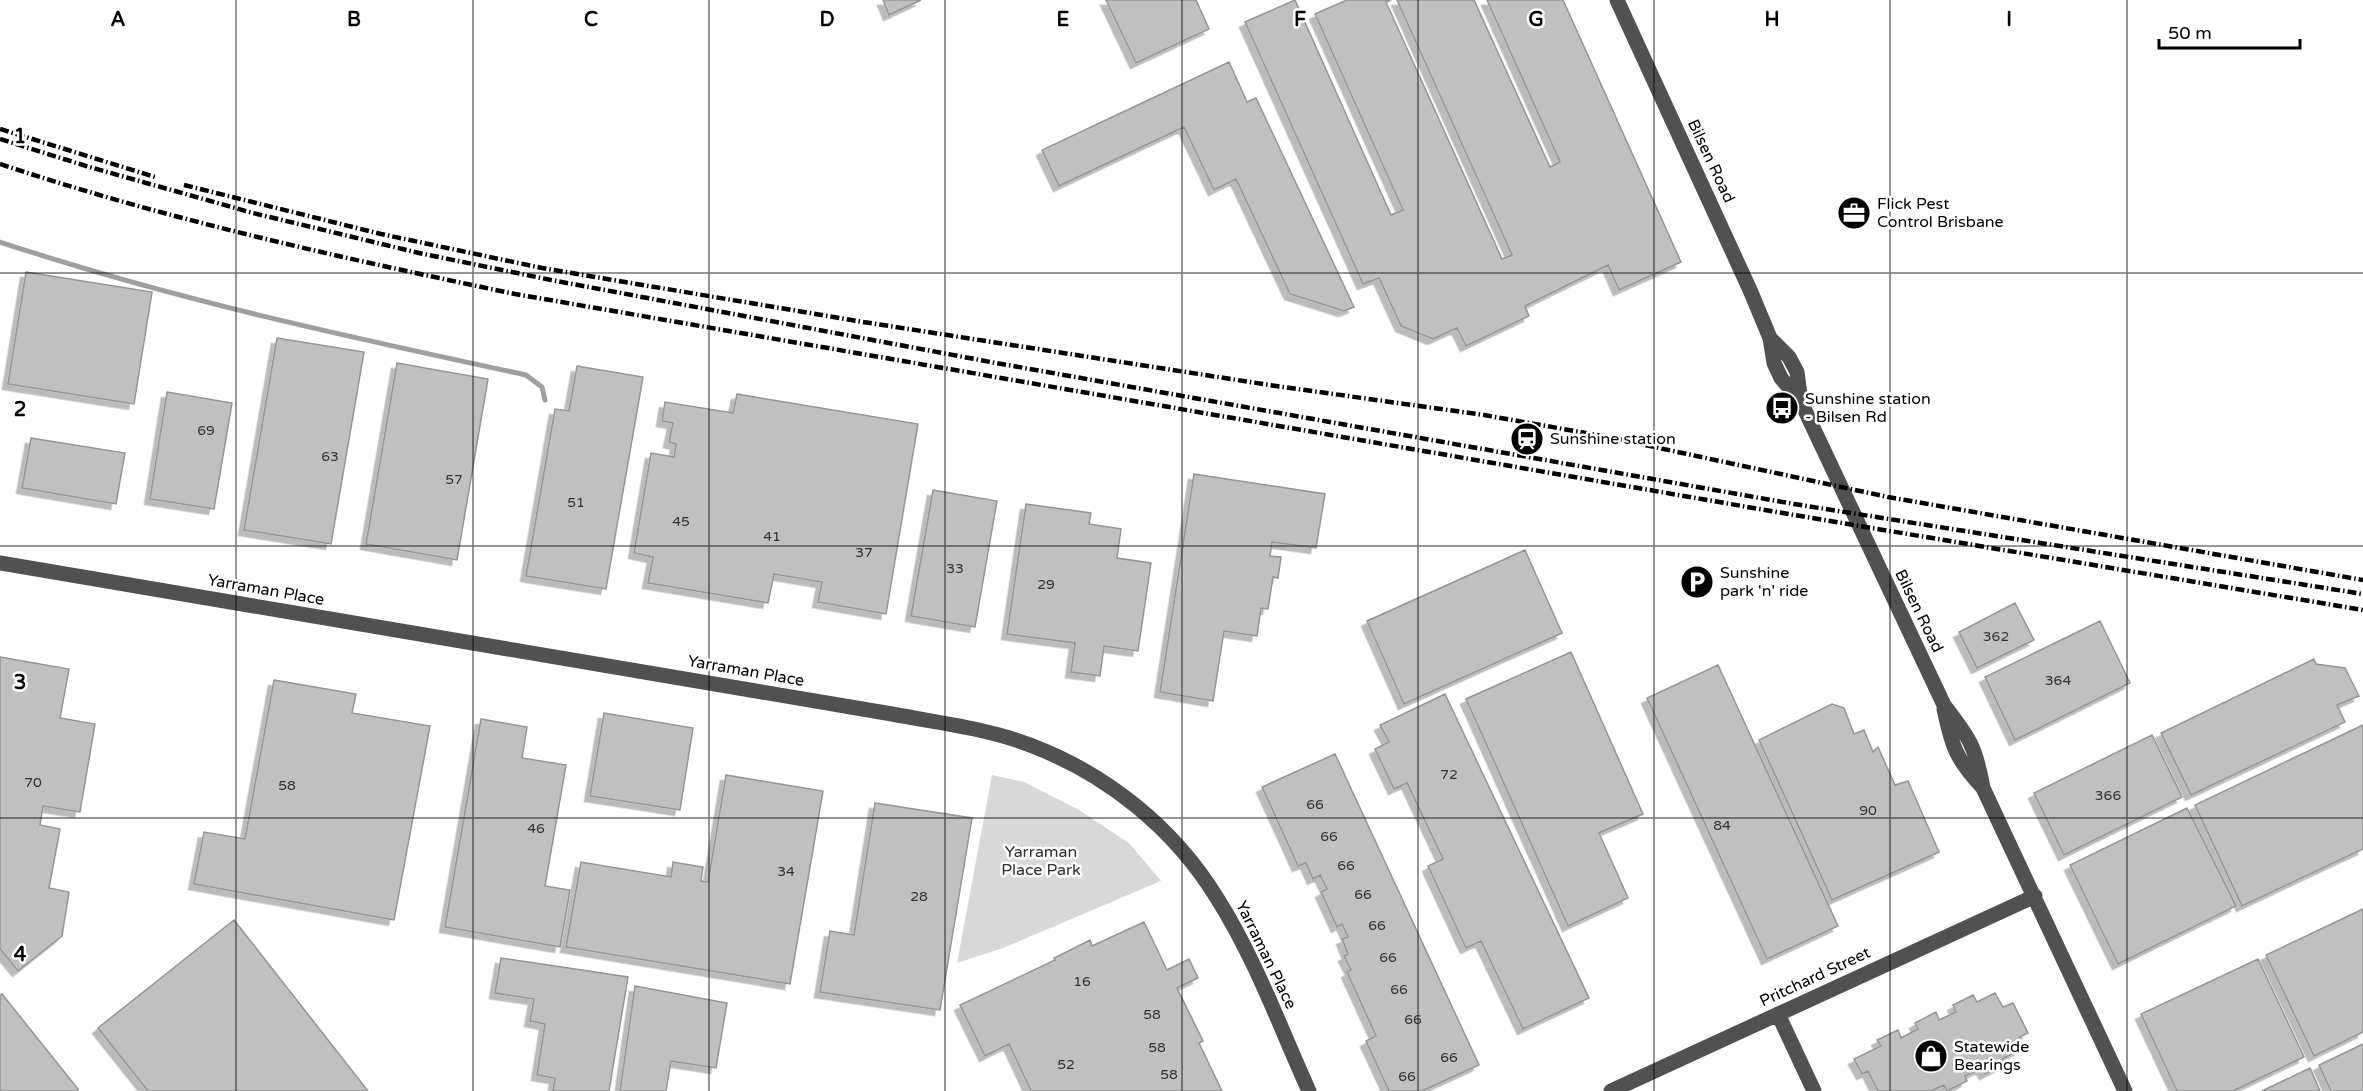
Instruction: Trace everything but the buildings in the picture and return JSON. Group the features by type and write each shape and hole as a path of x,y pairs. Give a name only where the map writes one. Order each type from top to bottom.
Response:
{"street":[{"name":"Bilsen Road","path":"1617,0 1770,338 1789,357 1797,372 1801,402 1944,705 1966,733 1977,756 1983,788 2125,1091"},
{"name":"Yarraman Place","path":"0,563 881,712 984,731 1030,745 1070,763 1111,786 1147,815 1197,868 1235,928 1309,1091"},
{"name":"Pritchard Street","path":"1611,1091 2035,896"},
{"path":"1778,1014 1814,1091"}],"green space":[{"name":"Yarraman Place Park","path":"992,775 1024,782 1079,810 1129,843 1161,881 1003,948 957,963"}],"waterway":[{"path":"0,242 65,263 261,316 526,375 542,387 545,400"}],"railway":[{"path":"0,129 155,177"},
{"path":"0,139 253,213 419,253 551,280 996,363 1794,504 2363,594"},
{"path":"0,164 127,203 256,237 515,294 1794,515 2363,610"},
{"path":"184,185 381,234 542,268 857,321 1276,386 1484,415 1603,436 1888,497 2363,580"}],"place":[{"name":"Flick Pest Control Brisbane","path":"1854,213"},
{"name":"Sunshine station - Bilsen Rd","path":"1782,408"},
{"name":"Sunshine station","path":"1527,439"},
{"name":"Sunshine park 'n' ride","path":"1697,582"},
{"name":"Statewide Bearings","path":"1931,1056"}]}
